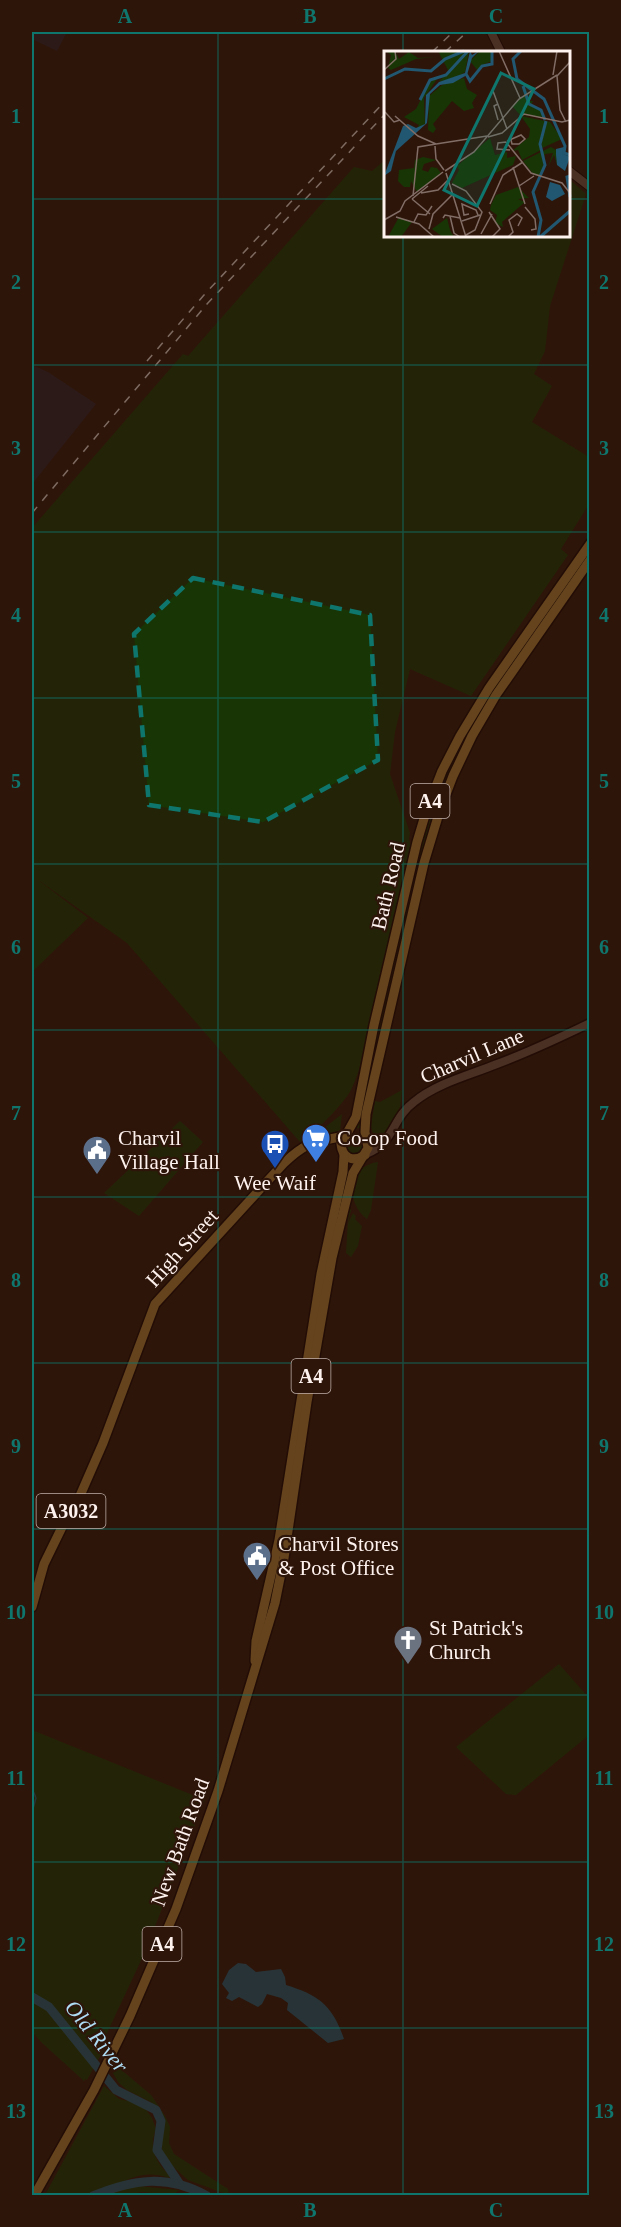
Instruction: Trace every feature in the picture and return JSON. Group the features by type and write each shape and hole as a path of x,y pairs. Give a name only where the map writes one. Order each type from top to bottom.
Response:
{"main road":[{"name":"Bath Road","path":"343,1152 341,1142 356,1118 376,1016 417,842 442,771 479,703 590,544"},
{"name":"Bath Road","path":"365,1155 368,1149 366,1114 430,839 445,796 466,748 495,695 590,560"},
{"name":"Charvil Lane","path":"365,1155 380,1148 404,1111 429,1091 537,1048 590,1023"},
{"path":"346,1135 356,1132 375,1143 385,1141"},
{"name":"High Street","path":"32,1607 44,1564 79,1498 155,1304 284,1162 306,1144 346,1135"},
{"path":"323,1141 353,1160 365,1155"},
{"name":"New Bath Road","path":"255,1663 256,1641 279,1540 321,1274 343,1172 343,1152"},
{"name":"New Bath Road","path":"34,2196 93,2090 158,1954 196,1855 235,1739 255,1663 267,1630 284,1558 307,1402 332,1258 353,1173 365,1155"}],"street":[{"path":"491,32 500,51"},
{"path":"570,172 590,187"}],"highlighted area":[{"path":"193,578 370,615 378,760 263,822 149,805 134,634"}],"shaded area":[{"path":"32,32 67,32 57,51 32,39"},
{"path":"32,365 48,372 96,404 32,484"}],"green space":[{"path":"384,161 384,237 570,237 570,180 586,194 550,306 545,351 534,374 552,386 532,422 589,457 589,504 561,549 568,555 471,696 410,669 395,732 390,774 410,833 411,845 373,1019 371,1017 361,1063 351,1090 324,1122 307,1139 304,1137 300,1142 127,943 34,877 88,918 32,972 32,528 183,354 188,356 354,167 372,171"},
{"path":"589,549 589,555 499,685 434,816 361,1128 356,1128 423,833 448,766 483,702"},
{"path":"402,1090 400,1107 383,1137 374,1139 371,1126 375,1101 380,1102"},
{"path":"342,1114 340,1131 310,1139"},
{"path":"180,1121 203,1142 139,1216 104,1193"},
{"path":"355,1135 362,1138 365,1145 362,1152 355,1155 348,1152 345,1145 348,1138"},
{"path":"378,1162 371,1210 367,1219 355,1204 353,1186 361,1170"},
{"path":"349,1205 351,1210 348,1224 353,1213 362,1226 358,1246 351,1257 346,1253"},
{"path":"559,1664 589,1698 589,1735 516,1795 506,1794 456,1747"},
{"path":"32,1730 205,1800 144,1954 100,2048 103,2051 87,2080 84,2081 32,2031"},
{"path":"118,2067 151,2095 165,2116 170,2127 169,2143 174,2154 228,2189 229,2195 188,2180 167,2161 162,2151 162,2120 157,2109 151,2102 127,2090 118,2082 113,2073"},
{"path":"104,2086 119,2099 142,2104 152,2118 156,2129 153,2149 170,2176 169,2178 157,2175 136,2177 88,2196 45,2195"},
{"path":"138,2186 179,2190 173,2195 142,2192 125,2195 99,2195"}],"water":[{"path":"238,1963 246,1964 256,1972 281,1969 286,1985 316,1998 330,2010 344,2039 328,2043 287,2010 288,2003 281,1998 267,1994 258,2007 239,1997 232,2001 226,1998 229,1993 222,1984 229,1970"}],"waterway":[{"path":"32,1788 36,1798 32,1812"},
{"name":"Old River","path":"32,1997 49,2007 116,2090 156,2110 161,2121 157,2150 179,2183"},
{"path":"93,2196 122,2186 150,2181 178,2184 207,2196"}],"railway":[{"path":"433,51 453,32"},
{"path":"446,51 467,32"},
{"path":"147,361 204,295 384,102"},
{"path":"32,513 207,304 384,115"}],"place":[{"name":"Co-op Food","path":"316,1164"},
{"name":"Wee Waif","path":"275,1170"},
{"name":"Charvil Village Hall","path":"97,1176"},
{"name":"Charvil Stores & Post Office","path":"257,1582"},
{"name":"St Patrick's Church","path":"408,1666"}]}
